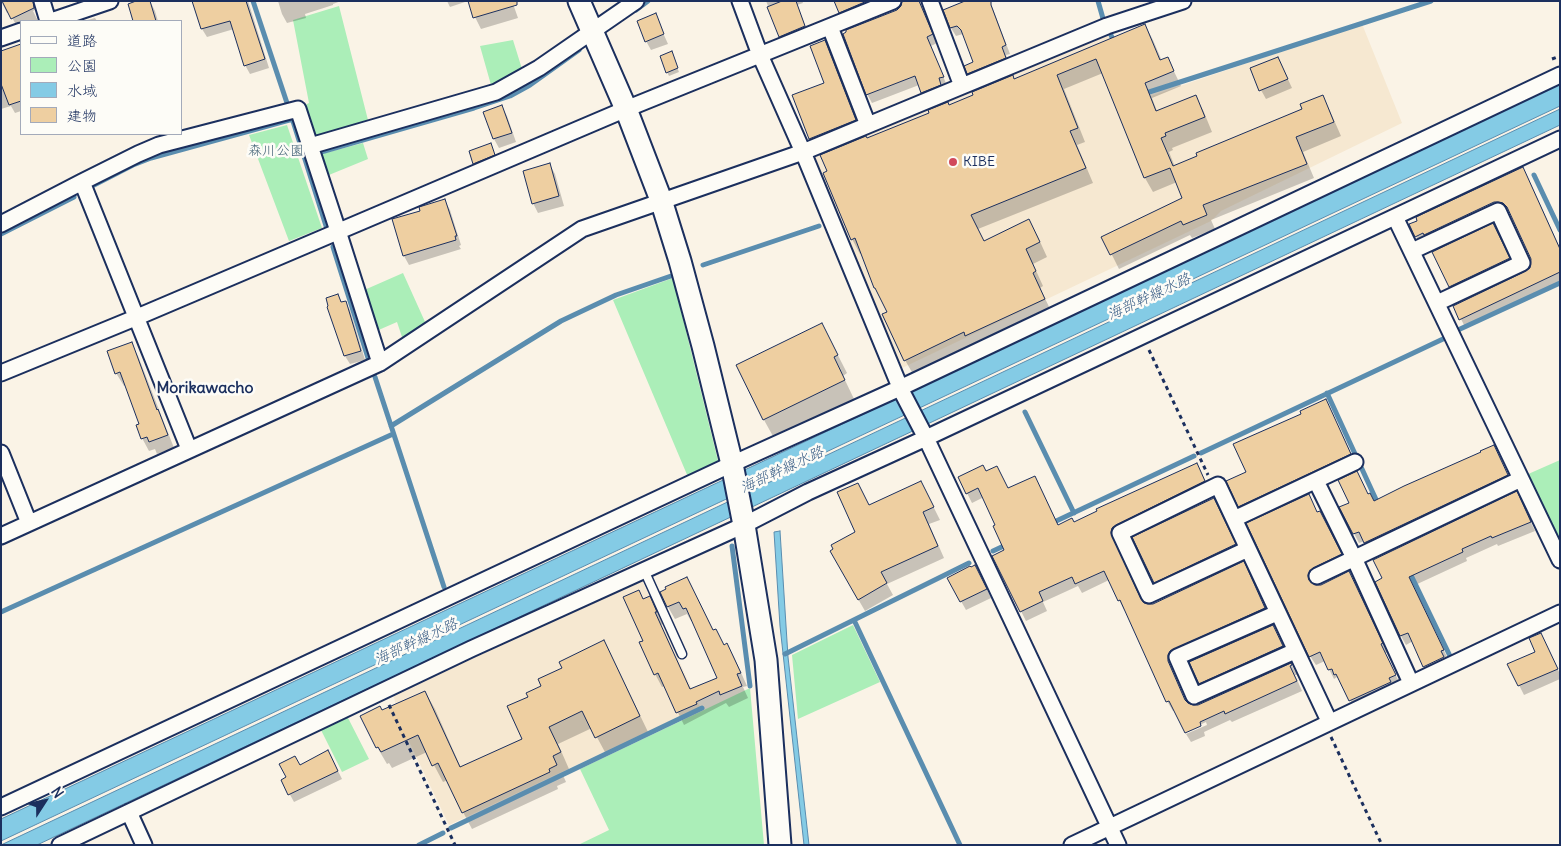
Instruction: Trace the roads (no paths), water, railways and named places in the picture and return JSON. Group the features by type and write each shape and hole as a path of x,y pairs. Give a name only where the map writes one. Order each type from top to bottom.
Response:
{"street":[{"path":"42,1 49,20"},
{"path":"52,20 110,1"},
{"path":"579,1 626,109 661,200 704,346 732,464 766,660 780,845"},
{"path":"310,146 496,92 539,68 636,1"},
{"path":"740,1 760,56 803,152 901,390 1118,845"},
{"path":"1,373 626,109 894,1"},
{"path":"930,1 962,86"},
{"path":"1,536 380,362 582,229 803,152 1107,26 1183,1"},
{"path":"830,27 868,125"},
{"path":"1,38 20,31"},
{"path":"1,807 732,464 901,390 1560,75"},
{"path":"1,224 159,145 298,109 380,362"},
{"path":"60,845 644,570 924,435 1142,336 1560,139"},
{"path":"82,182 189,449"},
{"path":"1412,252 1498,211 1522,263 1437,304"},
{"path":"1395,217 1560,560"},
{"path":"1,453 29,523"},
{"path":"1234,519 1355,462"},
{"path":"1317,576 1521,479"},
{"path":"1316,481 1412,683"},
{"path":"1248,549 1148,595 1120,533 1218,485 1248,549 1295,651 1329,722"},
{"path":"1277,612 1177,657 1194,696 1295,651"},
{"path":"1072,845 1560,613"},
{"path":"129,812 144,845"}],"lane":[{"path":"644,570 682,654"}],"water":[{"name":"海部幹線水路","path":"1560,83 1560,106 1,841 1,819 900,397"},
{"path":"1560,109 1560,125 37,845 1,845"},
{"path":"780,531 788,657 809,845 804,845 780,626 774,532"}],"waterway":[{"path":"253,1 288,106"},
{"path":"636,10 648,1"},
{"path":"1098,1 1104,22"},
{"path":"1143,94 1431,1"},
{"path":"1110,33 1115,44"},
{"path":"321,152 510,96 530,85 579,50"},
{"path":"292,118 327,229"},
{"path":"94,185 151,158 293,119"},
{"path":"1534,175 1560,230"},
{"path":"1,234 74,197"},
{"path":"703,265 819,226"},
{"path":"333,247 369,361"},
{"path":"391,426 561,321 616,295 671,276"},
{"path":"1458,330 1560,283"},
{"path":"1201,453 1443,339"},
{"path":"375,377 444,587"},
{"path":"1327,393 1379,506"},
{"path":"1025,412 1074,513"},
{"path":"1,612 393,434"},
{"path":"1052,523 1194,456"},
{"path":"993,551 1008,544"},
{"path":"732,546 750,686"},
{"path":"785,654 969,563"},
{"path":"1409,571 1450,656"},
{"path":"854,620 960,845"},
{"path":"451,828 702,708"},
{"path":"419,845 443,833"}],"place":[{"name":"KIBE","path":"953,162"}],"district":[{"name":"Morikawacho","path":"205,388"}],"park label":[{"name":"森川公園","path":"276,151"}]}
